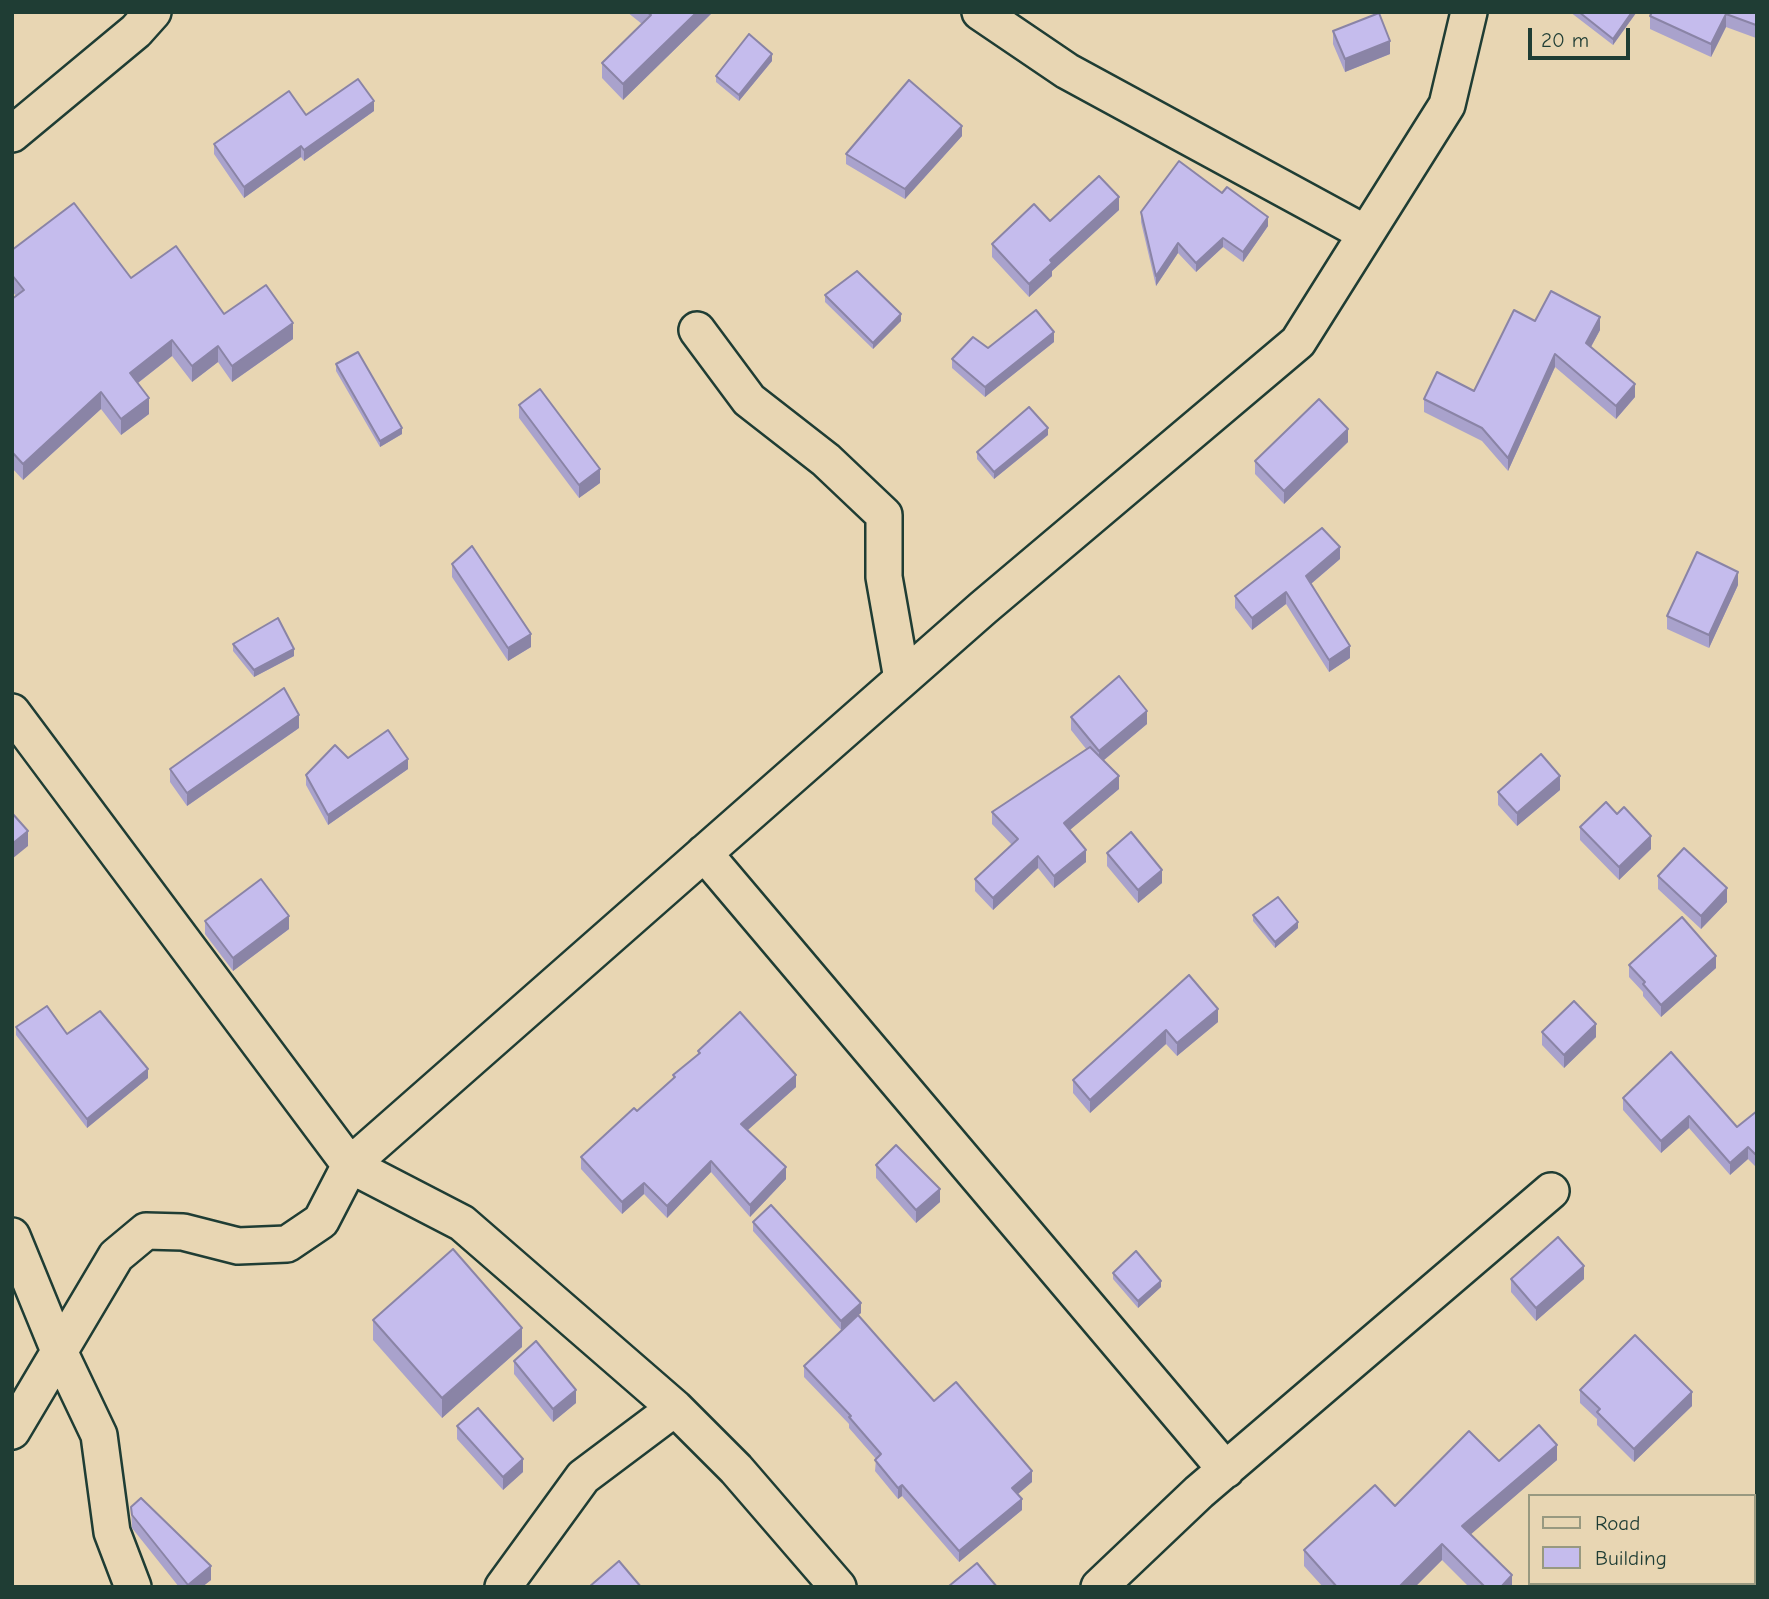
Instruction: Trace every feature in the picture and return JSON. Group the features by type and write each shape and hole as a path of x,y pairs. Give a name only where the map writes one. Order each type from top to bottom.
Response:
{"street":[{"path":"12,134 136,31 153,12"},
{"path":"981,12 1067,71 1364,233"},
{"path":"12,1431 116,1256 146,1231 183,1231 238,1247 287,1244 321,1221 350,1165 902,679 1298,342 1364,233 1447,105 1469,12"},
{"path":"697,330 748,400 826,460 884,515 884,577 902,679"},
{"path":"12,712 350,1165 462,1223 675,1408 736,1469 838,1587"},
{"path":"704,853 1226,1469"},
{"path":"1099,1587 1226,1469 1551,1191"},
{"path":"12,1236 59,1351 99,1435 112,1532 133,1587"},
{"path":"503,1587 583,1477 675,1408"}],"building":[{"path":"647,12 697,12 623,84 602,63 651,15"},
{"path":"1579,12 1632,12 1613,39"},
{"path":"1652,12 1757,12 1757,24 1726,14 1711,44 1650,16"},
{"path":"1379,13 1390,41 1345,59 1333,31"},
{"path":"749,34 772,54 739,95 716,76"},
{"path":"358,79 374,101 304,150 301,146 244,187 214,144 289,91 306,115"},
{"path":"909,80 962,126 905,189 846,154"},
{"path":"1179,161 1222,193 1227,187 1268,217 1243,252 1223,238 1196,263 1178,243 1156,276 1141,212"},
{"path":"1099,176 1119,197 1050,260 1052,263 1029,284 992,244 1034,204 1050,221"},
{"path":"74,203 131,278 176,246 224,314 266,285 293,323 232,366 218,346 192,366 172,340 130,373 149,398 121,419 101,392 23,464 12,452 12,299 24,290 12,275 12,250"},
{"path":"857,271 901,314 873,343 825,295"},
{"path":"1551,291 1600,317 1586,343 1635,384 1616,406 1555,354 1508,458 1482,428 1424,399 1437,372 1474,391 1514,310 1535,321"},
{"path":"1036,310 1054,332 985,387 952,359 973,337 988,348"},
{"path":"358,352 402,428 380,441 336,364"},
{"path":"540,389 600,469 579,485 519,405"},
{"path":"1319,399 1348,429 1284,491 1255,461"},
{"path":"1029,407 1048,428 994,472 977,452"},
{"path":"1322,528 1340,547 1306,576 1350,646 1329,660 1286,592 1252,618 1235,596"},
{"path":"472,546 531,634 508,648 452,564"},
{"path":"1697,552 1738,572 1709,635 1667,616"},
{"path":"278,618 294,649 254,670 233,644"},
{"path":"1119,676 1147,711 1099,751 1071,717"},
{"path":"284,688 299,715 187,793 170,769"},
{"path":"388,730 408,759 328,815 306,775 335,745 348,758"},
{"path":"1090,747 1119,776 1064,823 1086,850 1054,876 1038,856 993,898 975,879 1018,839 992,812"},
{"path":"1541,754 1560,776 1517,813 1498,792"},
{"path":"1606,802 1617,814 1624,807 1651,836 1619,867 1580,827"},
{"path":"12,813 28,831 12,844"},
{"path":"1131,832 1162,870 1138,890 1107,853"},
{"path":"1684,848 1727,888 1701,916 1658,876"},
{"path":"261,879 289,916 233,958 205,921"},
{"path":"1278,897 1298,922 1275,942 1253,915"},
{"path":"1682,917 1716,956 1661,1005 1629,965"},
{"path":"1189,975 1218,1009 1177,1043 1166,1030 1090,1100 1073,1080"},
{"path":"1574,1001 1596,1024 1564,1055 1542,1032"},
{"path":"47,1006 67,1034 100,1011 148,1069 87,1119 16,1027"},
{"path":"740,1012 796,1075 741,1124 786,1167 750,1205 711,1161 667,1206 644,1183 622,1202 581,1157 634,1108 637,1111 675,1077 673,1075 700,1053 698,1051"},
{"path":"1671,1052 1737,1127 1757,1111 1757,1156 1748,1147 1730,1163 1689,1116 1661,1141 1623,1098"},
{"path":"896,1145 940,1189 916,1210 876,1165"},
{"path":"771,1205 861,1303 841,1321 753,1222"},
{"path":"1558,1237 1584,1266 1536,1308 1511,1279"},
{"path":"453,1249 522,1328 442,1398 373,1320"},
{"path":"1136,1251 1161,1281 1138,1301 1113,1273"},
{"path":"858,1315 934,1401 956,1382 1032,1471 1012,1488 1022,1499 959,1551 902,1485 898,1488 875,1460 881,1454 849,1417 851,1416 804,1366"},
{"path":"1635,1335 1692,1392 1634,1449 1597,1412 1600,1409 1580,1390"},
{"path":"536,1341 576,1390 553,1409 514,1361"},
{"path":"478,1408 523,1459 503,1477 457,1426"},
{"path":"1539,1425 1557,1445 1462,1526 1512,1575 1501,1587 1485,1587 1442,1544 1399,1587 1337,1587 1304,1550 1375,1485 1395,1506 1469,1431 1499,1461"},
{"path":"141,1498 211,1566 188,1585 132,1515 131,1507"},
{"path":"619,1561 641,1587 589,1587"},
{"path":"977,1563 997,1587 949,1586"}]}
